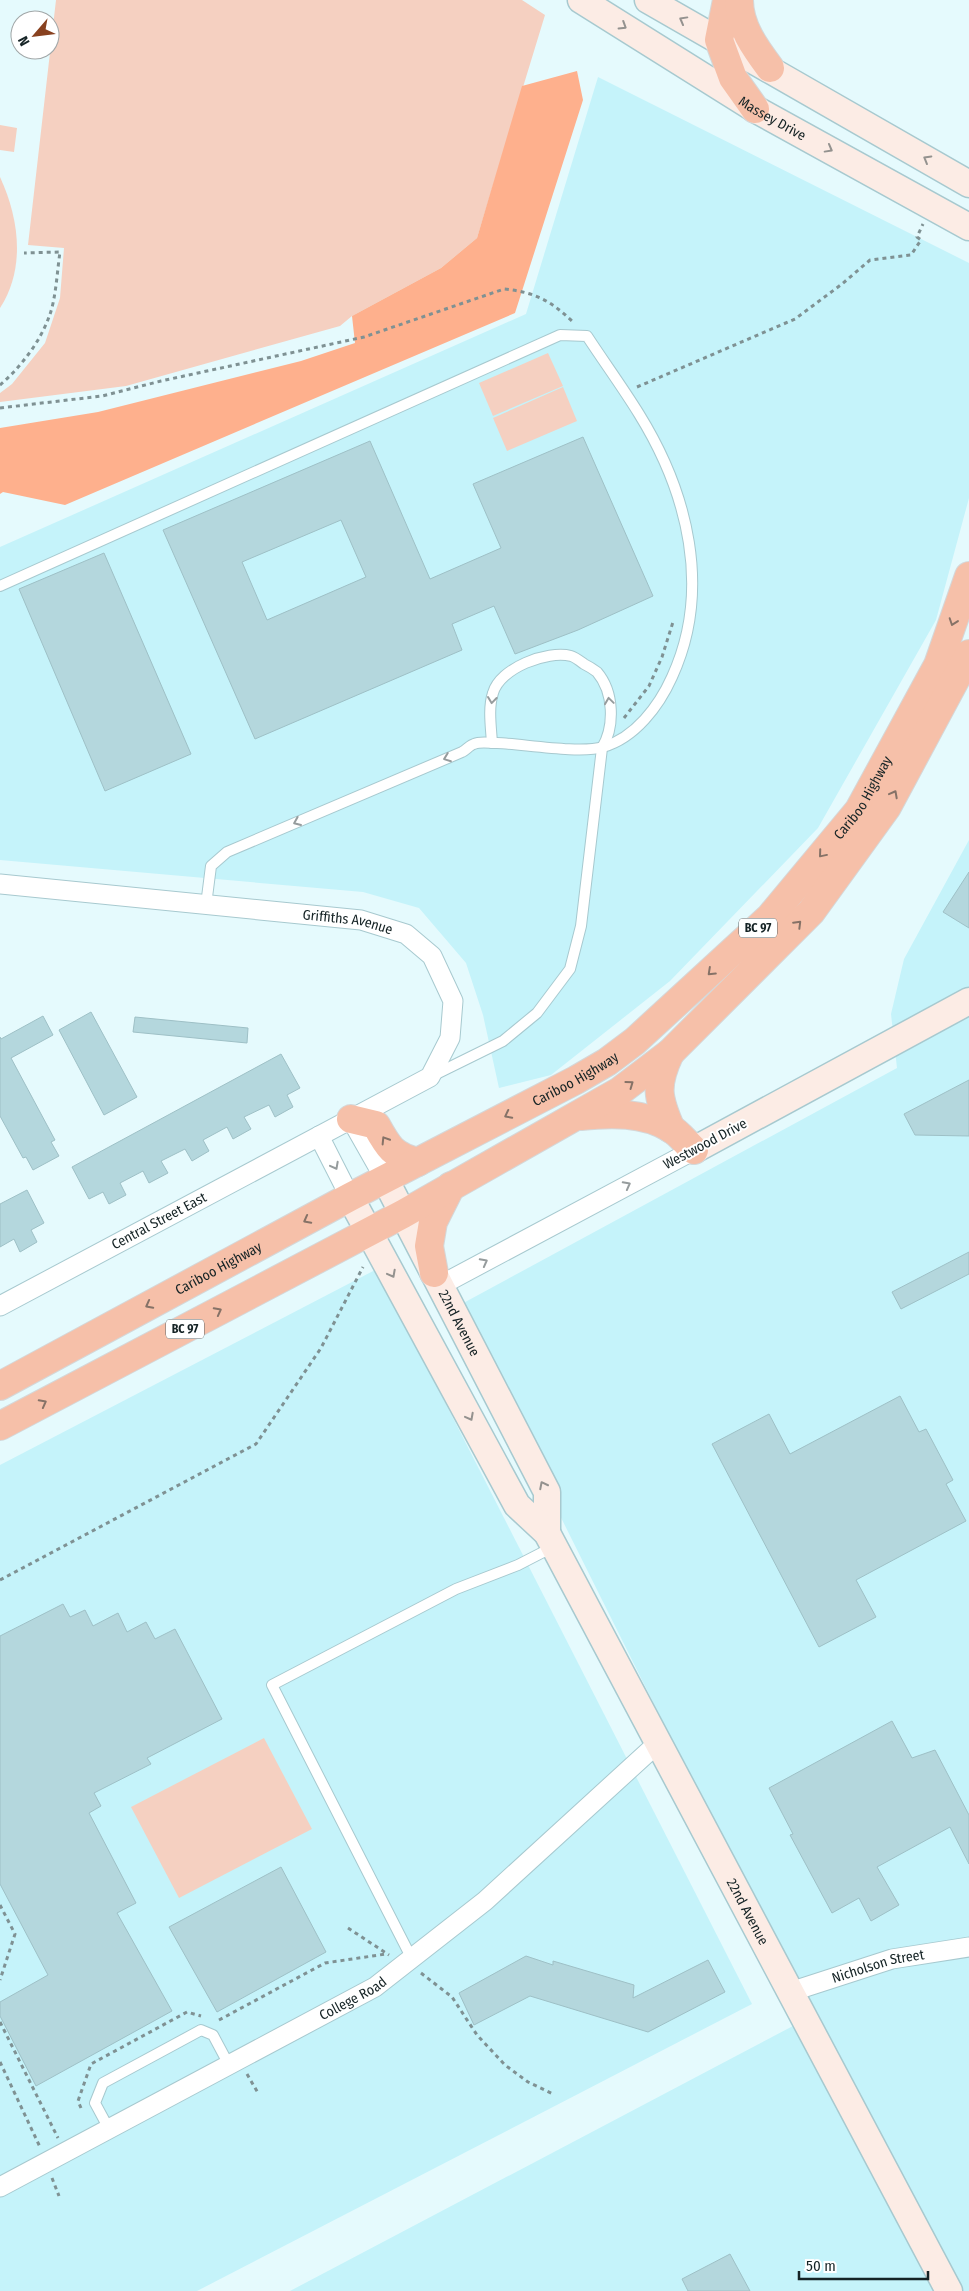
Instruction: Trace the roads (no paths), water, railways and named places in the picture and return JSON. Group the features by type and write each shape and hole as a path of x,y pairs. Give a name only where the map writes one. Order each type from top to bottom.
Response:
{"highway":[{"path":"727,0 719,40 733,78 755,109"},
{"path":"739,0 739,7 748,38 770,68"},
{"name":"Cariboo Highway","path":"0,1386 350,1197 576,1080 607,1062 635,1041 770,917 859,810 938,665 969,576"},
{"name":"Cariboo Highway","path":"0,1426 403,1214 620,1091 670,1052 810,912 887,807 969,654"},
{"path":"670,1052 661,1072 658,1090 661,1106 671,1128 694,1150"},
{"path":"575,1117 608,1113 632,1115 671,1128"},
{"path":"351,1119 376,1125 386,1144 395,1153 404,1159 418,1162"},
{"path":"438,1279 429,1246 433,1222 451,1186"}],"street":[{"name":"Massey Drive","path":"581,0 755,109 969,227"},
{"path":"648,0 770,68 969,184"},
{"name":"Griffiths Avenue","path":"0,884 361,920 406,934 432,956 452,1001 450,1038 430,1077"},
{"name":"Westwood Drive","path":"438,1279 694,1150 969,1001"},
{"path":"319,1136 430,1077"},
{"name":"22nd Avenue","path":"351,1119 438,1279 547,1492 551,1539"},
{"name":"22nd Avenue","path":"319,1136 517,1506 551,1539 948,2291"},
{"name":"Central Street East","path":"0,1306 319,1136"},
{"name":"College Road","path":"0,2187 375,1987 485,1902 658,1743"},
{"name":"Nicholson Street","path":"790,1992 892,1959 969,1947"}],"lane":[{"path":"0,586 560,335 586,336 640,415 678,496 690,547 693,597 690,626 683,654 665,693 648,716 630,733 602,748 580,749 475,743 462,752 227,852 212,866 206,905"},
{"path":"430,1077 503,1041 537,1014 570,969 582,926 602,748 609,736 610,713 608,694 596,672 572,656 558,654 539,658 517,667 499,681 493,692 491,704 492,743"},
{"path":"409,1961 272,1685 456,1589 518,1565 551,1539"},
{"path":"109,2129 95,2103 103,2083 201,2030 213,2035 229,2065"}]}
